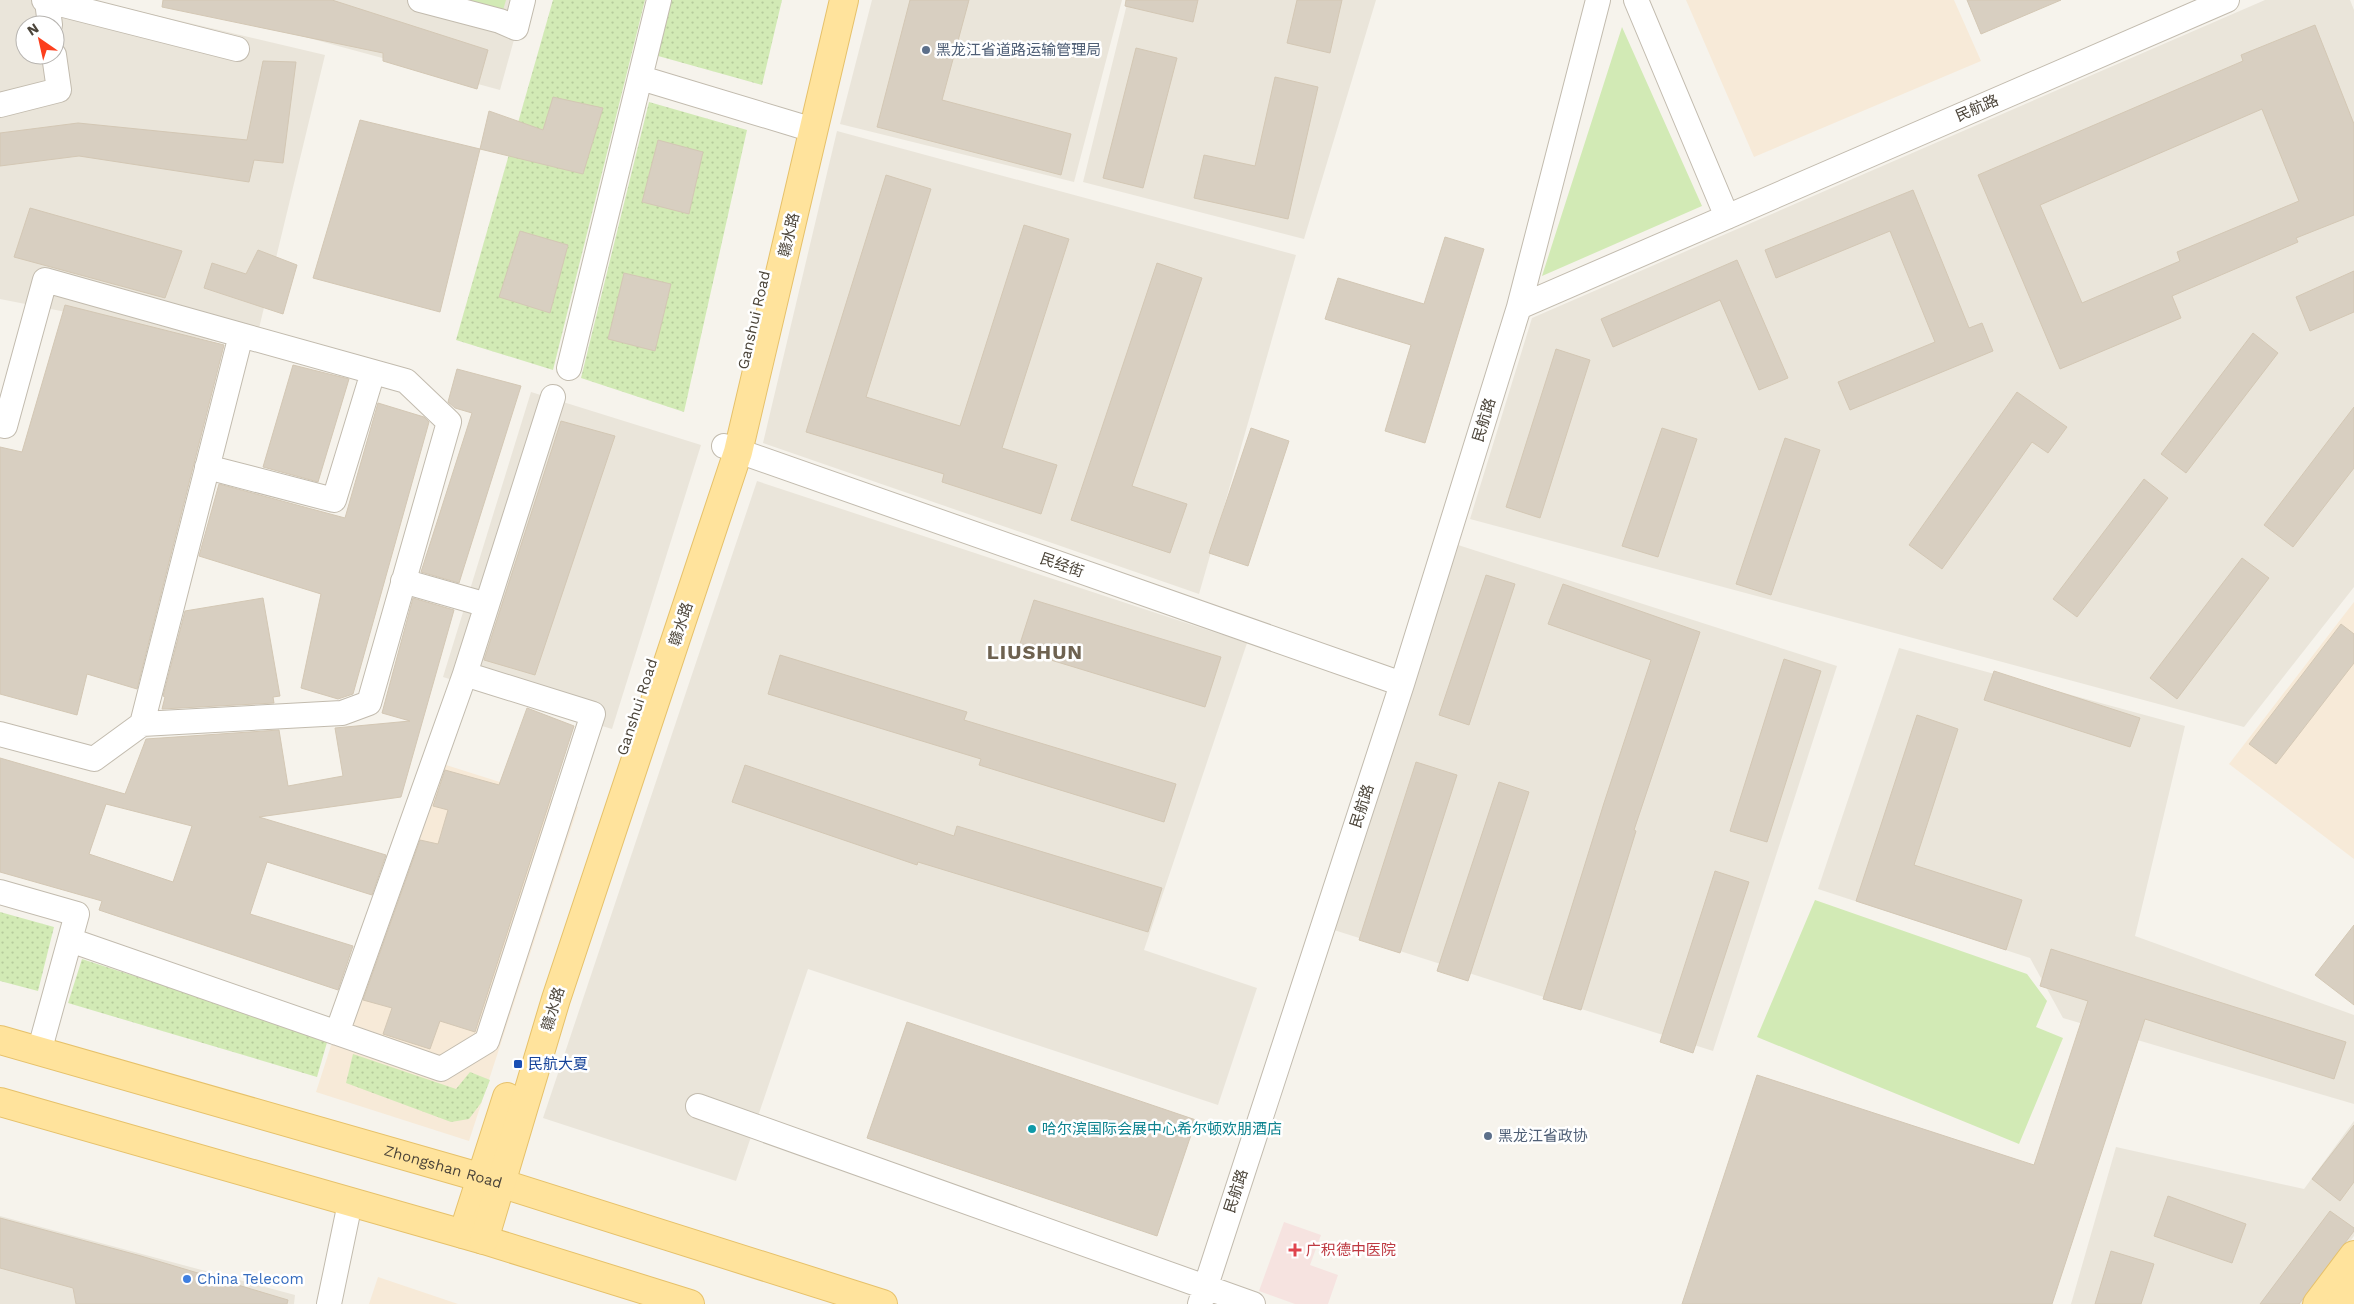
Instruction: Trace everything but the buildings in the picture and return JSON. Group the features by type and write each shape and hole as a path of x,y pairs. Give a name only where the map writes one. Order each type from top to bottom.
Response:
{"main road":[{"name":"Ganshui Road","path":"474,1237 490,1180 731,449 800,126 831,0"},
{"name":"赣水路","path":"731,449 844,0"},
{"name":"Zhongshan Road","path":"0,1040 490,1180 883,1304"},
{"path":"0,1102 474,1237 690,1304"},
{"path":"2317,1304 2354,1255"},
{"path":"2341,1304 2354,1287"}],"street":[{"path":"48,15 46,0 237,49"},
{"path":"420,0 500,21 516,28 523,0"},
{"path":"569,368 659,0"},
{"name":"民航路","path":"1202,1295 1402,684 1519,307 1598,0"},
{"path":"1636,0 1727,217"},
{"name":"民航路","path":"1519,307 2227,0"},
{"path":"0,105 59,90 55,65"},
{"path":"641,78 800,126"},
{"path":"0,425 5,426 45,280 406,381 449,422 369,702 342,713 142,724 94,759 0,734"},
{"path":"142,724 241,335"},
{"path":"208,467 334,500 373,372"},
{"path":"337,1033 465,674 553,397"},
{"name":"民经街","path":"731,449 1402,684"},
{"path":"403,581 487,605"},
{"path":"70,940 441,1069 487,1041 593,714 465,674"},
{"path":"0,892 77,914 39,1052"},
{"path":"698,1106 1202,1295 1253,1304"},
{"path":"329,1304 350,1203"}],"shaded area":[{"path":"0,0 92,0 325,55 254,349 0,299"},
{"path":"304,0 525,0 500,90 294,34"},
{"path":"872,0 1122,0 1074,182 840,124"},
{"path":"1128,0 1376,0 1304,239 1083,182"},
{"path":"1686,0 1954,0 1981,61 1754,157"},
{"path":"2265,0 2350,0 2354,10 2354,587 2244,727 1470,519 1532,318"},
{"path":"837,131 1296,255 1199,594 763,443"},
{"path":"531,392 701,445 612,729 443,677"},
{"path":"757,481 1247,643 1144,950 1257,988 1218,1105 808,969 736,1181 543,1118"},
{"path":"1458,545 1837,666 1713,1051 1334,930"},
{"path":"2354,602 2354,859 2229,764"},
{"path":"1899,648 2185,726 2135,936 2354,1015 2354,1104 2063,1018 2030,958 1818,889"},
{"path":"424,758 578,807 469,1141 316,1092"},
{"path":"2354,1121 2354,1236 2303,1304 2071,1304 2116,1147 2304,1189"},
{"path":"0,1216 295,1295 294,1304 0,1304"},
{"name":"广积德中医院","path":"1284,1222 1321,1235 1310,1265 1338,1275 1328,1304 1295,1304 1259,1291"},
{"path":"378,1277 458,1304 369,1304"}],"green space":[{"path":"420,0 506,0 500,21"},
{"path":"553,0 645,0 553,370 456,340"},
{"path":"665,0 782,0 762,85 651,54"},
{"path":"1622,27 1702,206 1542,276"},
{"path":"649,102 747,130 684,412 581,378"},
{"path":"1815,900 2027,974 2047,1001 2036,1027 2063,1038 2019,1144 1757,1037"},
{"path":"0,912 54,927 38,991 0,981"},
{"path":"82,959 328,1039 317,1077 68,1003"},
{"path":"353,1054 456,1089 470,1072 490,1080 481,1103 469,1119 451,1122 346,1083"}],"place":[{"name":"黑龙江省道路运输管理局","path":"926,50"},
{"name":"民航大夏","path":"518,1064"},
{"name":"哈尔滨国际会展中心希尔顿欢朋酒店","path":"1032,1129"},
{"name":"黑龙江省政协","path":"1488,1136"},
{"name":"广积德中医院","path":"1295,1250"},
{"name":"China Telecom","path":"187,1279"}],"district":[{"name":"LIUSHUN","path":"1035,652"}]}
